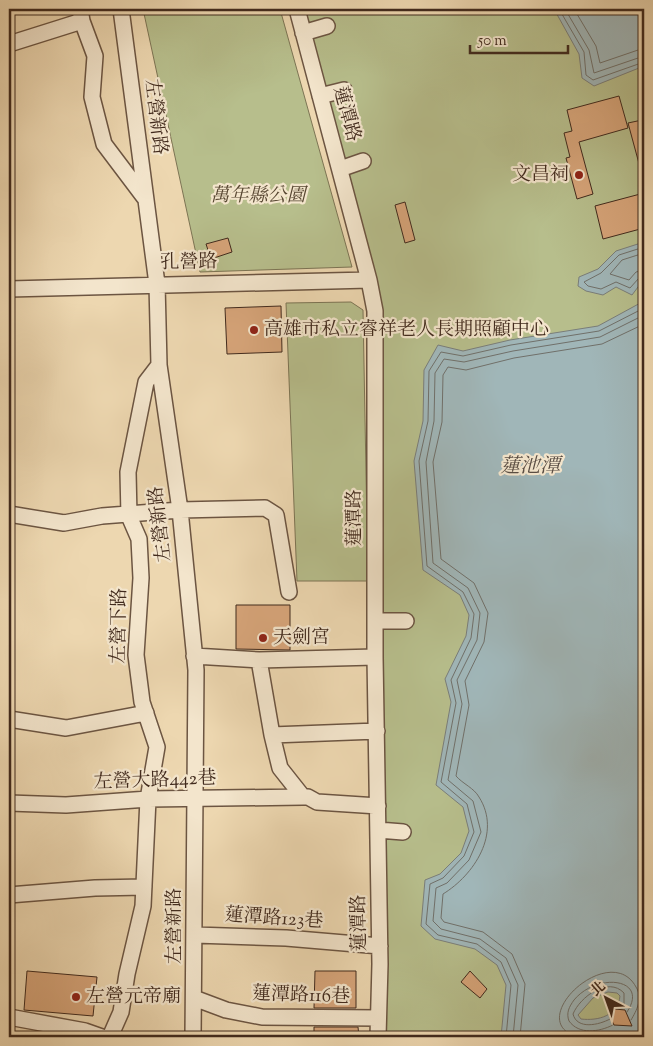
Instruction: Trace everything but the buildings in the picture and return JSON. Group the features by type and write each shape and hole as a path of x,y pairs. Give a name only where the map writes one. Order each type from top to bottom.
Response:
{"street":[{"name":"左營新路","path":"121,9 157,284 159,365 180,510 194,656 196,798 192,1037"},
{"name":"蓮潭路","path":"297,9 370,280 375,311 375,657 380,946 378,1037"},
{"path":"9,44 81,15 95,56 92,96 104,144 145,198"},
{"path":"303,32 327,26"},
{"path":"320,96 344,90"},
{"path":"340,169 363,161"},
{"name":"孔營路","path":"9,288 370,280"},
{"name":"左營下路","path":"110,1037 120,1012 143,906 148,799 157,747 146,712 136,655 141,578 139,539 129,516 128,472 146,382 159,365"},
{"path":"9,514 64,523 102,516 129,516 180,510 265,508 276,515 289,592"},
{"path":"376,621 406,621"},
{"path":"194,656 259,660 375,657"},
{"path":"259,660 272,735 280,768 303,797"},
{"path":"9,719 66,728 146,712"},
{"path":"272,735 377,731"},
{"name":"左營大路442巷","path":"9,803 66,805 148,799 303,797 317,802 378,806"},
{"path":"378,830 403,832"},
{"path":"9,895 96,888 144,887"},
{"name":"蓮潭路123巷","path":"195,934 286,938 380,946"},
{"name":"蓮潭路116巷","path":"194,998 226,1010 262,1017 378,1018"},
{"path":"9,1017 85,1031 102,1037"},
{"path":"48,1024 66,1037"}],"green space":[{"name":"萬年縣公園","path":"143,9 280,9 352,267 200,272"},
{"path":"301,9 644,9 644,1037 383,1037 379,300"},
{"path":"351,302 363,310 368,581 297,581 286,303"}],"water":[{"path":"554,9 644,9 644,66 594,86 582,78 579,54"},
{"path":"644,242 644,279 632,295 616,287 603,295 586,291 578,286 579,277 598,269 616,251"},
{"name":"蓮池潭","path":"644,301 644,1037 501,1037 506,985 497,965 475,949 435,939 421,926 425,880 440,874 461,853 469,831 463,807 436,785 451,702 445,679 466,636 469,615 460,595 423,570 414,461 423,421 424,370 438,345 463,351 510,340 598,326","holes":["608,992 617,993 620,996 618,1003 611,1013 606,1016 594,1019 581,1019 578,1015 593,998"]}],"place":[{"name":"文昌祠","path":"579,175"},
{"name":"高雄市私立睿祥老人長期照顧中心","path":"254,330"},
{"name":"天劍宮","path":"263,638"},
{"name":"左營元帝廟","path":"76,997"}]}
